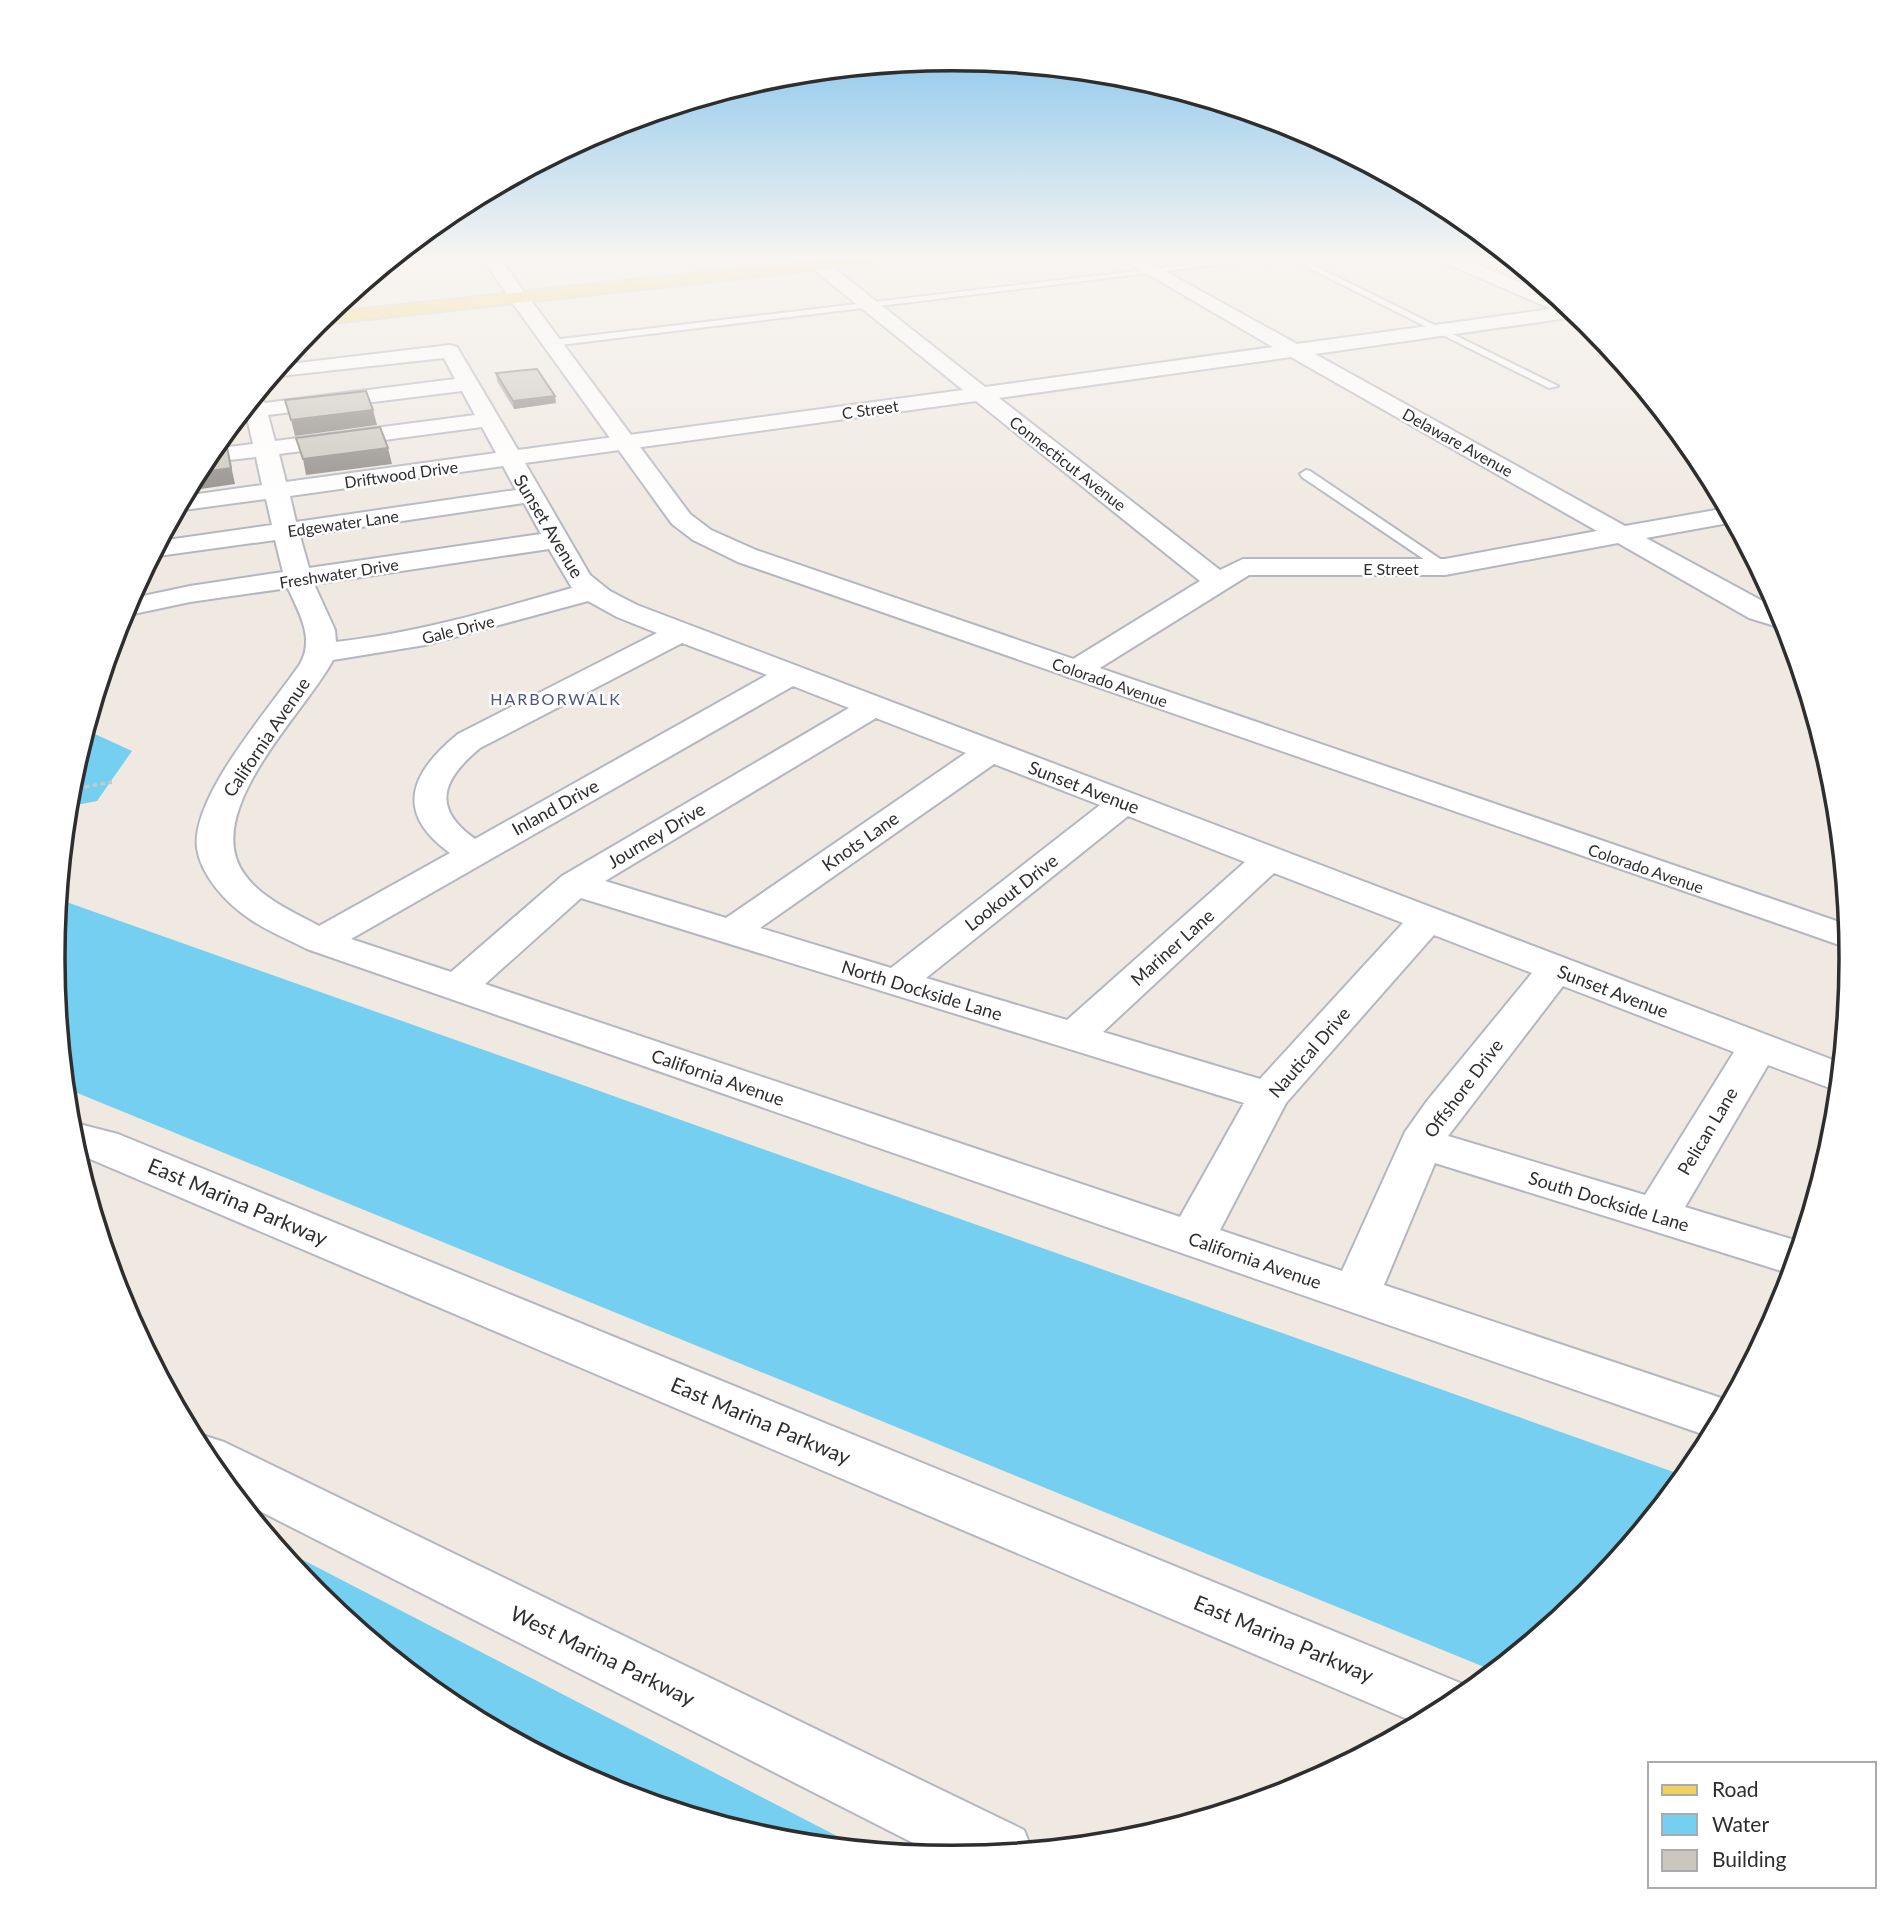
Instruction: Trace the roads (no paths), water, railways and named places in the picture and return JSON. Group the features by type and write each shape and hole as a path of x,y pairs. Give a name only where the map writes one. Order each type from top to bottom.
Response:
{"street":[{"name":"Colorado Avenue","path":"556,348 681,519 716,543 1838,934"},
{"name":"Connecticut Avenue","path":"925,348 1218,582"},
{"name":"Delaware Avenue","path":"1292,348 1623,535 1768,610"},
{"name":"C Street","path":"623,443 1306,348"},
{"name":"Sunset Avenue","path":"287,371 450,351 579,579 591,591 611,603 1832,1075"},
{"path":"258,406 467,384"},
{"path":"252,413 277,491 298,579 321,630 322,652"},
{"path":"221,455 487,420"},
{"name":"Driftwood Drive","path":"191,503 623,443"},
{"name":"Edgewater Lane","path":"165,548 530,495"},
{"name":"E Street","path":"1076,670 1243,567 1445,567 1721,517"},
{"name":"Freshwater Drive","path":"138,605 190,594 555,540"},
{"name":"Gale Drive","path":"322,652 370,648 434,636 591,591"},
{"path":"473,853 444,831 430,809 430,791 450,757 470,741 681,632"},
{"name":"California Avenue","path":"322,652 309,675 241,767 223,799 213,829 217,857 226,875 263,914 320,941 1712,1416"},
{"name":"Inland Drive","path":"320,941 791,674"},
{"name":"Journey Drive","path":"456,988 575,884 874,706"},
{"name":"Knots Lane","path":"730,932 991,751"},
{"name":"Lookout Drive","path":"897,982 1124,803"},
{"name":"Mariner Lane","path":"1074,1037 1270,858"},
{"name":"North Dockside Lane","path":"575,884 1269,1096"},
{"name":"Nautical Drive","path":"1192,1238 1269,1096 1428,919"},
{"name":"Offshore Drive","path":"1356,1296 1421,1143 1442,1111 1556,969"},
{"name":"Pelican Lane","path":"1656,1216 1758,1047"},
{"name":"East Marina Parkway","path":"84,1140 102,1144 1436,1702"},
{"name":"South Dockside Lane","path":"1421,1143 1787,1255"},
{"name":"West Marina Parkway","path":"227,1469 983,1844"}],"lane":[{"path":"1476,348 1553,386"},
{"path":"1306,474 1445,567"}],"water":[{"path":"94,734 132,751 97,801 79,805"},
{"path":"67,902 1675,1472 1619,1543 1579,1585 1537,1625 1485,1667 75,1092 67,1016"},
{"path":"299,1558 842,1838 722,1815 612,1778 560,1754 459,1696 412,1662 367,1625"}],"district":[{"name":"HARBORWALK","path":"556,698"}]}
